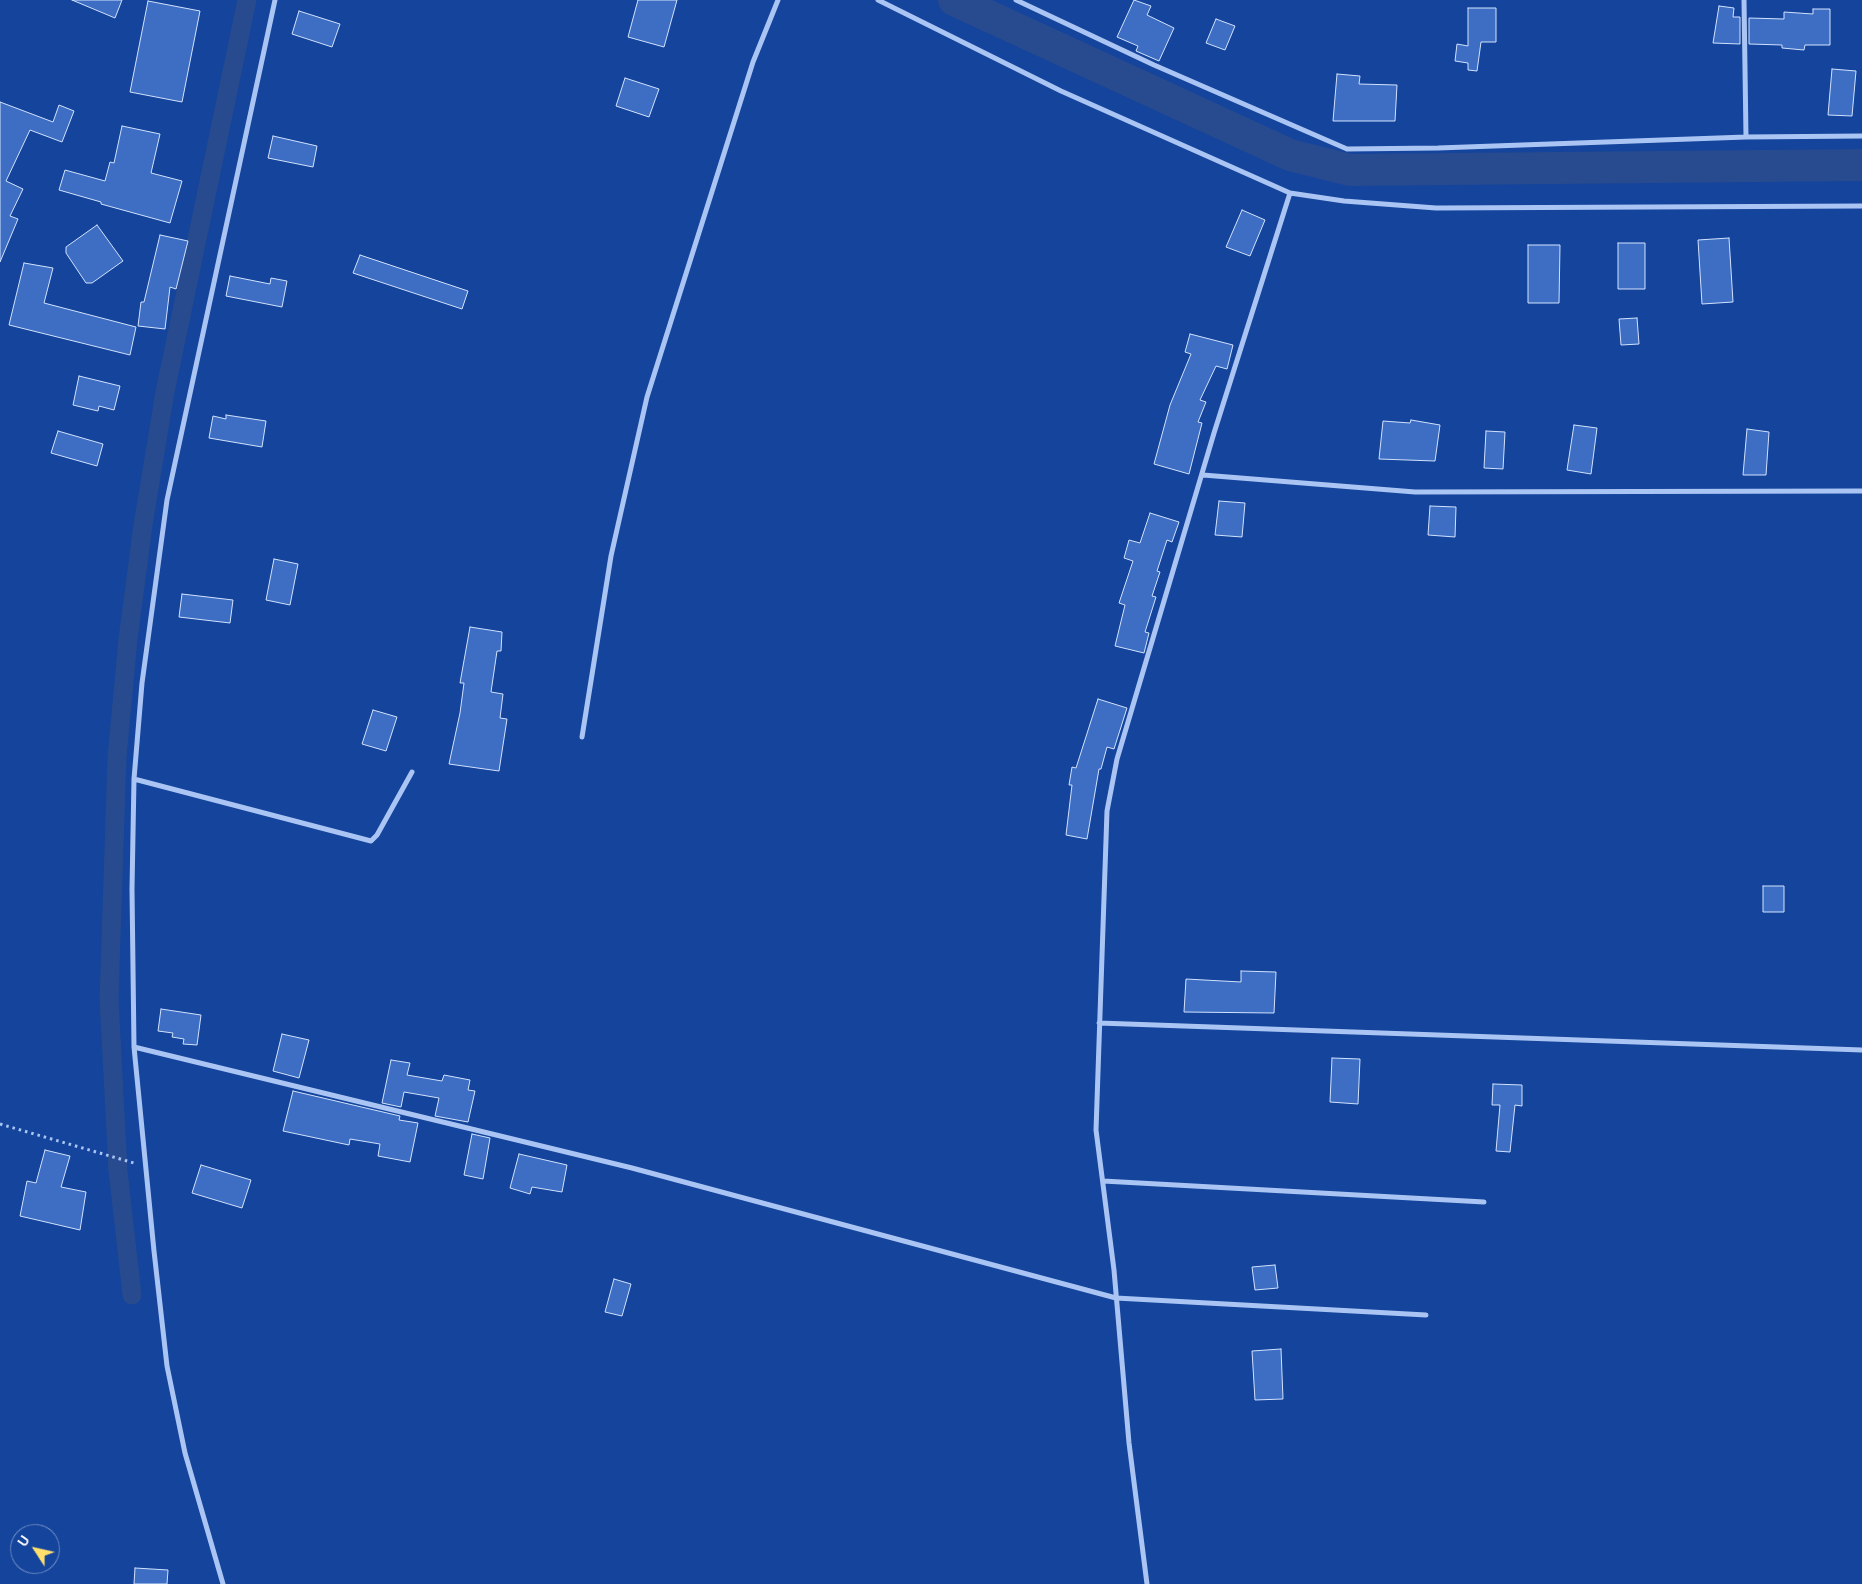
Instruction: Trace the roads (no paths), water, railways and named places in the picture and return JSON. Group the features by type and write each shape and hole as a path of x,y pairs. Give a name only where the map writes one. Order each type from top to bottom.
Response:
{"street":[{"path":"223,1584 184,1453 167,1366 134,1047 132,889 134,779 142,684 167,500 275,0"},
{"path":"582,737 611,556 647,397 753,62 778,0"},
{"path":"878,0 1061,91 1290,193 1344,201 1436,208 1862,206"},
{"path":"1016,0 1154,65 1347,149 1438,148 1746,137 1862,136"},
{"path":"1744,0 1746,137"},
{"path":"1147,1584 1130,1453 1116,1298 1096,1130 1107,811 1111,782 1214,433 1290,193"},
{"path":"1203,475 1415,492 1862,491"},
{"path":"134,779 371,841 377,835 412,772"},
{"path":"1100,1023 1862,1050"},
{"path":"134,1047 632,1168 1116,1298 1426,1315"},
{"path":"1103,1181 1484,1202"}],"waterway":[{"path":"132,1295 118,1171 109,999 117,757 128,639 143,525 165,392 247,0"},
{"path":"954,0 1290,155 1350,170 1862,165"}]}
